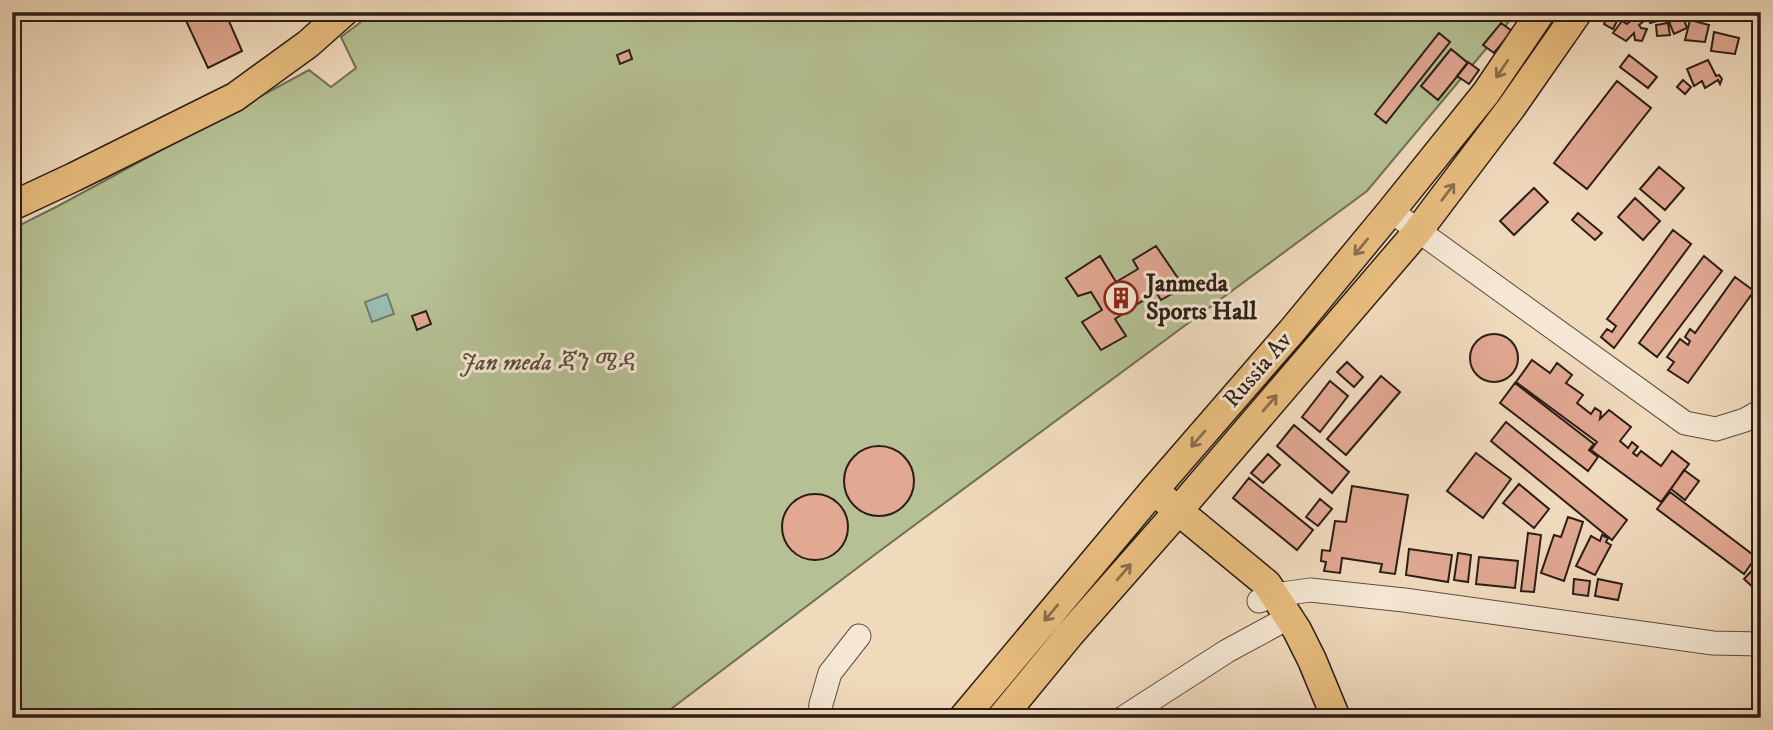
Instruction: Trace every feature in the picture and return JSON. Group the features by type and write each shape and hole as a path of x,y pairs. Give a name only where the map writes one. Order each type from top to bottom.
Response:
{"main road":[{"path":"12,206 235,97 308,44 344,12"},
{"name":"Russia Av","path":"963,718 1391,211 1486,93 1541,12"},
{"name":"Russia Av","path":"1001,718 1070,634 1418,231 1511,108 1578,12"},
{"path":"1149,497 1251,590 1267,598 1297,630 1336,718"},
{"path":"1267,598 1275,625 1305,680 1321,718"}],"street":[{"path":"1391,211 1685,423 1716,429 1745,420 1761,411"},
{"path":"1267,598 1310,590 1321,591 1713,643 1761,644"},
{"path":"1123,718 1227,651 1275,625"},
{"path":"820,718 830,673 859,636"}],"green space":[{"name":"Jan meda ጃን ሜዳ","path":"374,12 1508,12 1511,19 1367,191 885,547 659,718 12,718 12,229 309,70 331,87 356,68 341,37"}],"water":[{"path":"387,294 394,314 372,322 365,302"}],"building":[{"path":"182,12 225,12 242,51 208,68"},
{"path":"1609,12 1620,15 1613,29 1604,24"},
{"path":"1679,12 1678,16 1650,23 1650,14"},
{"path":"1637,15 1644,21 1639,25 1641,28 1647,29 1642,41 1635,40 1634,33 1626,41 1613,33 1622,21 1627,24"},
{"path":"1683,17 1687,28 1674,34 1669,22"},
{"path":"1690,20 1709,25 1705,42 1685,40"},
{"path":"1501,23 1512,31 1494,53 1483,45"},
{"path":"1668,23 1670,35 1657,36 1656,25"},
{"path":"1714,32 1739,38 1735,54 1711,51"},
{"path":"1439,33 1450,42 1386,123 1375,114"},
{"path":"1451,49 1468,63 1438,100 1421,86"},
{"path":"629,50 632,59 620,64 617,55"},
{"path":"1629,55 1657,77 1648,88 1620,67"},
{"path":"1708,60 1716,76 1719,75 1722,79 1720,84 1718,80 1705,88 1702,81 1694,86 1687,69"},
{"path":"1468,62 1479,70 1469,84 1457,76"},
{"path":"1683,80 1691,87 1685,94 1677,87"},
{"path":"1617,81 1651,108 1587,189 1554,163"},
{"path":"1659,167 1684,188 1665,210 1640,189"},
{"path":"1534,188 1548,202 1514,235 1500,221"},
{"path":"1635,198 1660,221 1643,240 1618,217"},
{"path":"1578,213 1602,233 1595,240 1572,220"},
{"path":"1673,230 1691,244 1614,348 1601,337 1607,329 1612,332 1616,326 1607,319"},
{"name":"Janmeda Sports Hall","path":"1156,246 1184,287 1161,300 1156,292 1115,319 1126,336 1101,350 1082,322 1102,310 1091,292 1078,296 1066,278 1100,256 1116,282 1138,269 1133,260"},
{"path":"1704,256 1722,271 1657,357 1639,343"},
{"path":"1735,277 1754,291 1688,383 1668,370 1674,362 1667,357 1680,339 1688,345 1690,341 1685,337 1690,329 1695,333"},
{"path":"426,311 431,324 417,330 412,316"},
{"path":"1494,334 1511,341 1518,358 1511,375 1494,382 1477,375 1470,358 1477,341"},
{"path":"1532,360 1550,373 1557,363 1572,375 1566,383 1583,395 1577,403 1591,414 1595,408 1601,412 1600,419 1609,410 1631,427 1620,441 1628,448 1632,442 1638,447 1633,453 1637,456 1641,451 1661,466 1672,451 1689,464 1661,502 1591,450 1597,442 1516,382"},
{"path":"1347,362 1363,377 1354,387 1337,372"},
{"path":"1381,376 1400,392 1346,455 1327,439"},
{"path":"1330,381 1348,396 1320,432 1302,417"},
{"path":"1515,383 1594,444 1589,450 1598,457 1588,471 1500,403"},
{"path":"1506,422 1627,520 1612,540 1491,441"},
{"path":"1294,425 1349,472 1332,493 1277,446"},
{"path":"879,446 898,452 908,462 914,481 908,500 898,510 879,516 860,510 850,500 844,481 850,462 860,452"},
{"path":"1476,453 1511,479 1483,518 1447,491"},
{"path":"1268,454 1280,465 1263,483 1251,473"},
{"path":"1684,470 1699,481 1685,500 1671,489"},
{"path":"1249,478 1313,530 1297,550 1233,498"},
{"path":"1519,484 1549,509 1534,528 1503,503"},
{"path":"1352,486 1408,495 1395,574 1380,572 1382,564 1342,558 1340,573 1324,571 1326,562 1321,561 1322,550 1330,551 1335,521 1346,522"},
{"path":"1670,492 1756,557 1744,574 1657,509"},
{"path":"815,494 828,496 843,509 848,527 846,540 833,555 815,560 802,558 787,545 782,527 784,514 797,499"},
{"path":"1320,499 1332,509 1318,526 1306,517"},
{"path":"1568,517 1583,522 1564,581 1541,573 1554,535 1561,537"},
{"path":"1528,533 1541,535 1534,592 1521,591"},
{"path":"1602,535 1608,538 1606,542 1611,545 1595,575 1576,566 1591,536 1600,541"},
{"path":"1409,549 1452,555 1448,582 1406,575"},
{"path":"1458,553 1471,555 1468,582 1454,580"},
{"path":"1479,557 1518,561 1515,588 1476,584"},
{"path":"1757,565 1761,568 1761,588 1758,592 1744,579"},
{"path":"1574,579 1590,581 1588,596 1573,594"},
{"path":"1598,579 1622,584 1618,600 1595,596"}],"place":[{"name":"Janmeda Sports Hall","path":"1121,298"}]}
